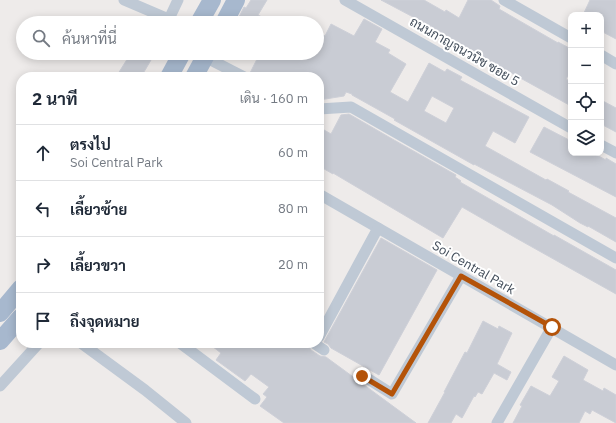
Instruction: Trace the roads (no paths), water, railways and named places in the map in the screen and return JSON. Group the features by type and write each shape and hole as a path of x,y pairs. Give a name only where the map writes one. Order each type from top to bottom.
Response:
{"main road":[{"path":"203,16 212,0"},
{"path":"228,16 236,0"},
{"path":"172,72 178,60"},
{"path":"197,72 203,60"},
{"path":"0,312 16,294"},
{"path":"0,340 16,322"}],"street":[{"path":"124,0 162,16"},
{"path":"175,16 178,0"},
{"name":"ถนนกาญจนวนิช ซอย 5","path":"345,0 568,126"},
{"path":"504,0 568,36"},
{"path":"604,57 616,64"},
{"path":"215,60 235,72"},
{"path":"324,109 351,108 616,258"},
{"path":"604,146 616,153"},
{"name":"Soi Central Park","path":"324,197 616,365"},
{"path":"324,328 378,228"},
{"path":"362,376 392,394 461,276"},
{"path":"0,312 16,318"},
{"path":"497,423 552,327"},
{"path":"0,386 34,348"},
{"path":"88,348 146,390 186,423"},
{"path":"187,348 255,399"}]}
